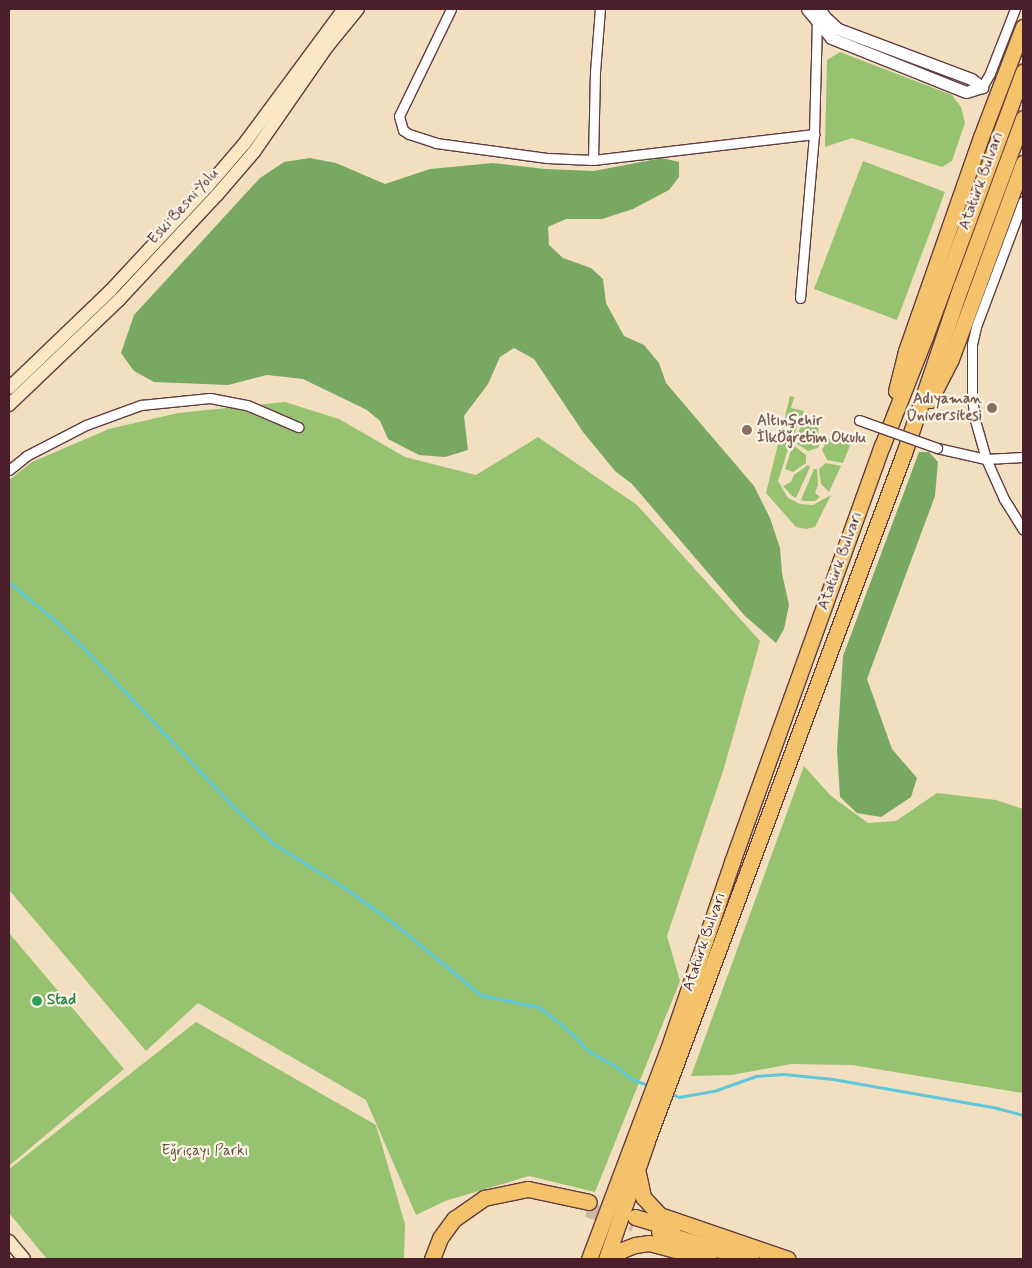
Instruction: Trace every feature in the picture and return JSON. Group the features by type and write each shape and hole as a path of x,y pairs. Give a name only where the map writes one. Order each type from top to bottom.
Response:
{"highway":[{"path":"882,446 906,351 981,137 1023,26"},
{"name":"Atatürk Bulvarı","path":"673,1054 739,843 882,446 925,338 1023,72"},
{"name":"Atatürk Bulvarı","path":"673,1054 904,453 961,286 1023,118"},
{"path":"904,453 951,359 1019,183 1023,162"},
{"path":"589,1259 641,1139 673,1054"},
{"path":"606,1259 637,1171 641,1139"},
{"path":"637,1171 643,1196 650,1207 660,1215 788,1259"},
{"path":"432,1259 440,1238 454,1219 484,1198 528,1189 588,1205 534,1197 514,1198 494,1203 470,1216 460,1226 444,1248 440,1259"},
{"path":"751,1259 635,1221 779,1259"},
{"path":"611,1259 622,1250 635,1245 649,1243 708,1259"}],"main road":[{"name":"Eski Besni Yolu","path":"9,388 130,271 207,187 244,144 344,9"},
{"name":"Eski Besni Yolu","path":"9,405 139,279 217,196 254,152 327,48 358,9"},
{"path":"9,1241 24,1259"}],"street":[{"path":"451,9 400,116 403,130 409,134 436,143 547,158 593,160 814,134"},
{"path":"593,160 594,72 600,9"},
{"path":"808,9 838,29 971,79 982,87 990,73 1015,9"},
{"path":"800,298 814,134 820,16"},
{"path":"1023,201 976,327 972,344 974,415 986,459 1004,499 1023,530"},
{"path":"9,470 26,456 86,426 142,405 210,398 247,405 298,427"},
{"path":"858,420 937,448 986,459 1023,457"}],"green space":[{"path":"840,52 952,95 961,107 965,123 952,161 942,167 852,138 825,147 827,60"},
{"path":"310,158 336,163 385,184 430,169 493,163 545,169 594,171 662,158 679,162 679,177 669,190 633,209 602,219 566,219 548,227 549,245 563,258 591,268 603,279 606,303 624,336 644,345 659,363 666,383 754,486 770,518 780,548 782,573 789,605 784,629 776,643 745,616 632,484 615,471 583,432 534,359 514,348 500,357 488,384 464,416 468,450 445,457 419,455 388,439 380,421 367,410 303,379 267,375 228,385 154,382 134,371 121,353 134,315 260,178 284,162"},
{"path":"863,161 945,192 897,320 814,289"},
{"path":"790,396 794,397 791,408 804,411 791,441 780,437"},
{"path":"285,402 339,419 405,457 476,475 538,437 637,505 760,641 724,768 667,936 680,981 595,1192 529,1176 445,1201 416,1215 366,1100 198,1003 146,1051 9,890 9,480 32,462 109,429 178,413"},
{"path":"807,412 819,424 818,432 822,438 818,448 808,451 794,442"},
{"path":"840,433 855,433 843,463 827,460 822,450 827,440 835,438"},
{"path":"779,440 790,443 778,481 788,498 800,504 813,505 831,495 815,527 806,529 796,527 766,493"},
{"path":"793,445 806,455 806,463 793,472 785,469"},
{"path":"919,452 929,452 938,462 935,496 867,679 892,749 917,778 911,797 881,817 857,813 840,797 837,750 843,656"},
{"path":"826,463 841,466 829,492 821,484 819,469"},
{"path":"808,465 810,467 796,498 783,486 791,482 794,475"},
{"path":"814,469 817,469 818,485 815,493 820,497 815,501 801,500"},
{"path":"804,766 831,796 868,823 896,821 937,793 996,800 1023,809 1023,1093 852,1065 791,1064 732,1075 691,1076"},
{"name":"Stad","path":"9,933 124,1069 9,1166"},
{"name":"Eğriçayı Parkı","path":"196,1022 376,1125 405,1224 404,1259 47,1259 9,1213 9,1169"}],"waterway":[{"path":"9,582 57,622 86,650 235,808 274,844 344,887 395,924 481,995 539,1007 566,1028 589,1051 620,1069 632,1079 648,1085"},
{"path":"670,1093 679,1097 717,1090 756,1076 784,1074 833,1079 997,1108 1023,1115"}],"tunnel":[{"path":"587,1209 634,1224"}],"place":[{"name":"Adıyaman Üniversitesi","path":"992,408"},
{"name":"Altınşehir İlkÖğretim Okulu","path":"747,430"},
{"name":"Stad","path":"37,1001"}]}
